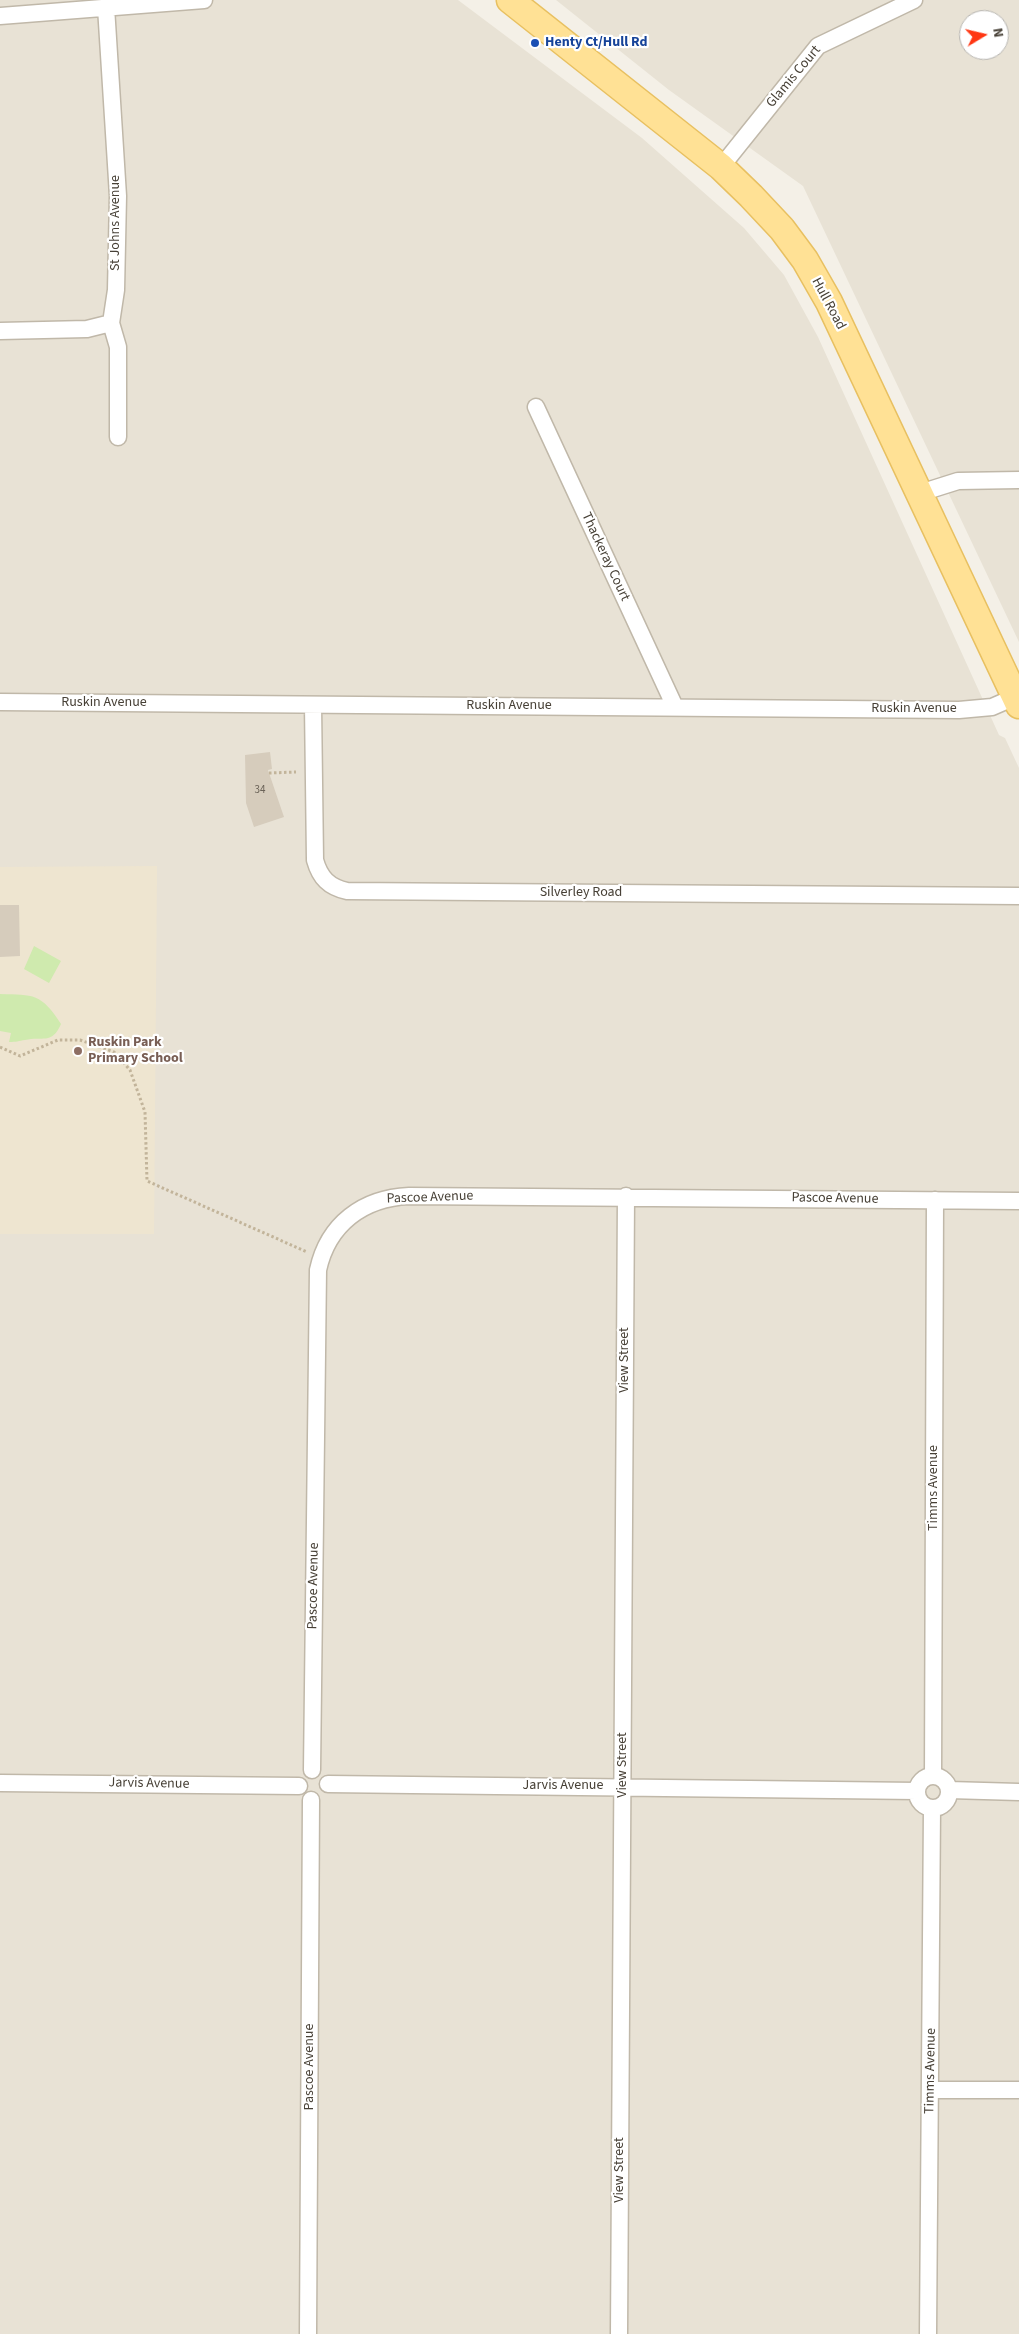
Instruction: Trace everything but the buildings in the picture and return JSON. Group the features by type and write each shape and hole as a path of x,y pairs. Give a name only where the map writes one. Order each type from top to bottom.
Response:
{"main road":[{"name":"Hull Road","path":"510,0 721,168 782,229 805,260 829,302 1017,701"}],"street":[{"path":"0,16 204,0"},
{"name":"Glamis Court","path":"721,168 818,46 914,0"},
{"name":"St Johns Avenue","path":"106,7 118,196 116,290 111,323 118,347 118,437"},
{"path":"0,331 87,329 111,323"},
{"name":"Thackeray Court","path":"536,407 675,707"},
{"path":"920,493 958,482 1019,480"},
{"name":"Ruskin Avenue","path":"0,702 969,709 992,707 1017,701"},
{"name":"Silverley Road","path":"313,705 315,860 318,871 325,882 336,888 357,891 1019,896"},
{"name":"Pascoe Avenue","path":"312,1770 317,1287 321,1258 332,1235 344,1222 378,1200 409,1196 1019,1200"},
{"name":"View Street","path":"619,2334 626,1196"},
{"name":"Timms Avenue","path":"933,1776 935,1200"},
{"path":"312,1770 321,1772 328,1784 325,1794 311,1800 303,1795 299,1786 302,1776 312,1770"},
{"path":"933,1776 945,1782 948,1790 946,1801 938,1807 932,1808 921,1802 918,1791 924,1779 933,1776"},
{"name":"Jarvis Avenue","path":"0,1783 299,1786"},
{"name":"Jarvis Avenue","path":"328,1784 918,1791"},
{"path":"948,1790 1019,1792"},
{"name":"Pascoe Avenue","path":"308,2334 311,1800"},
{"name":"Timms Avenue","path":"928,2334 932,1808"},
{"path":"931,2090 1019,2090"}],"path":[{"path":"269,773 296,772"},
{"path":"0,1047 20,1056 58,1040 80,1040 114,1052 130,1070 145,1112 147,1181 321,1258"}],"shaded area":[{"path":"0,0 458,0 642,138 744,228 784,275 818,337 999,735 1005,738 1019,768 1019,2334 0,2334"},
{"path":"556,0 1019,0 1019,642 803,186 669,90"},
{"name":"Ruskin Park Primary School","path":"157,866 154,1234 0,1234 0,867"}],"green space":[{"path":"34,946 61,961 49,983 24,969"},
{"path":"0,994 29,996 42,1001 61,1024 58,1031 46,1038 9,1042 11,1033 0,1031"}],"place":[{"name":"Henty Ct/Hull Rd","path":"535,43"},
{"name":"Ruskin Park Primary School","path":"78,1051"}]}
